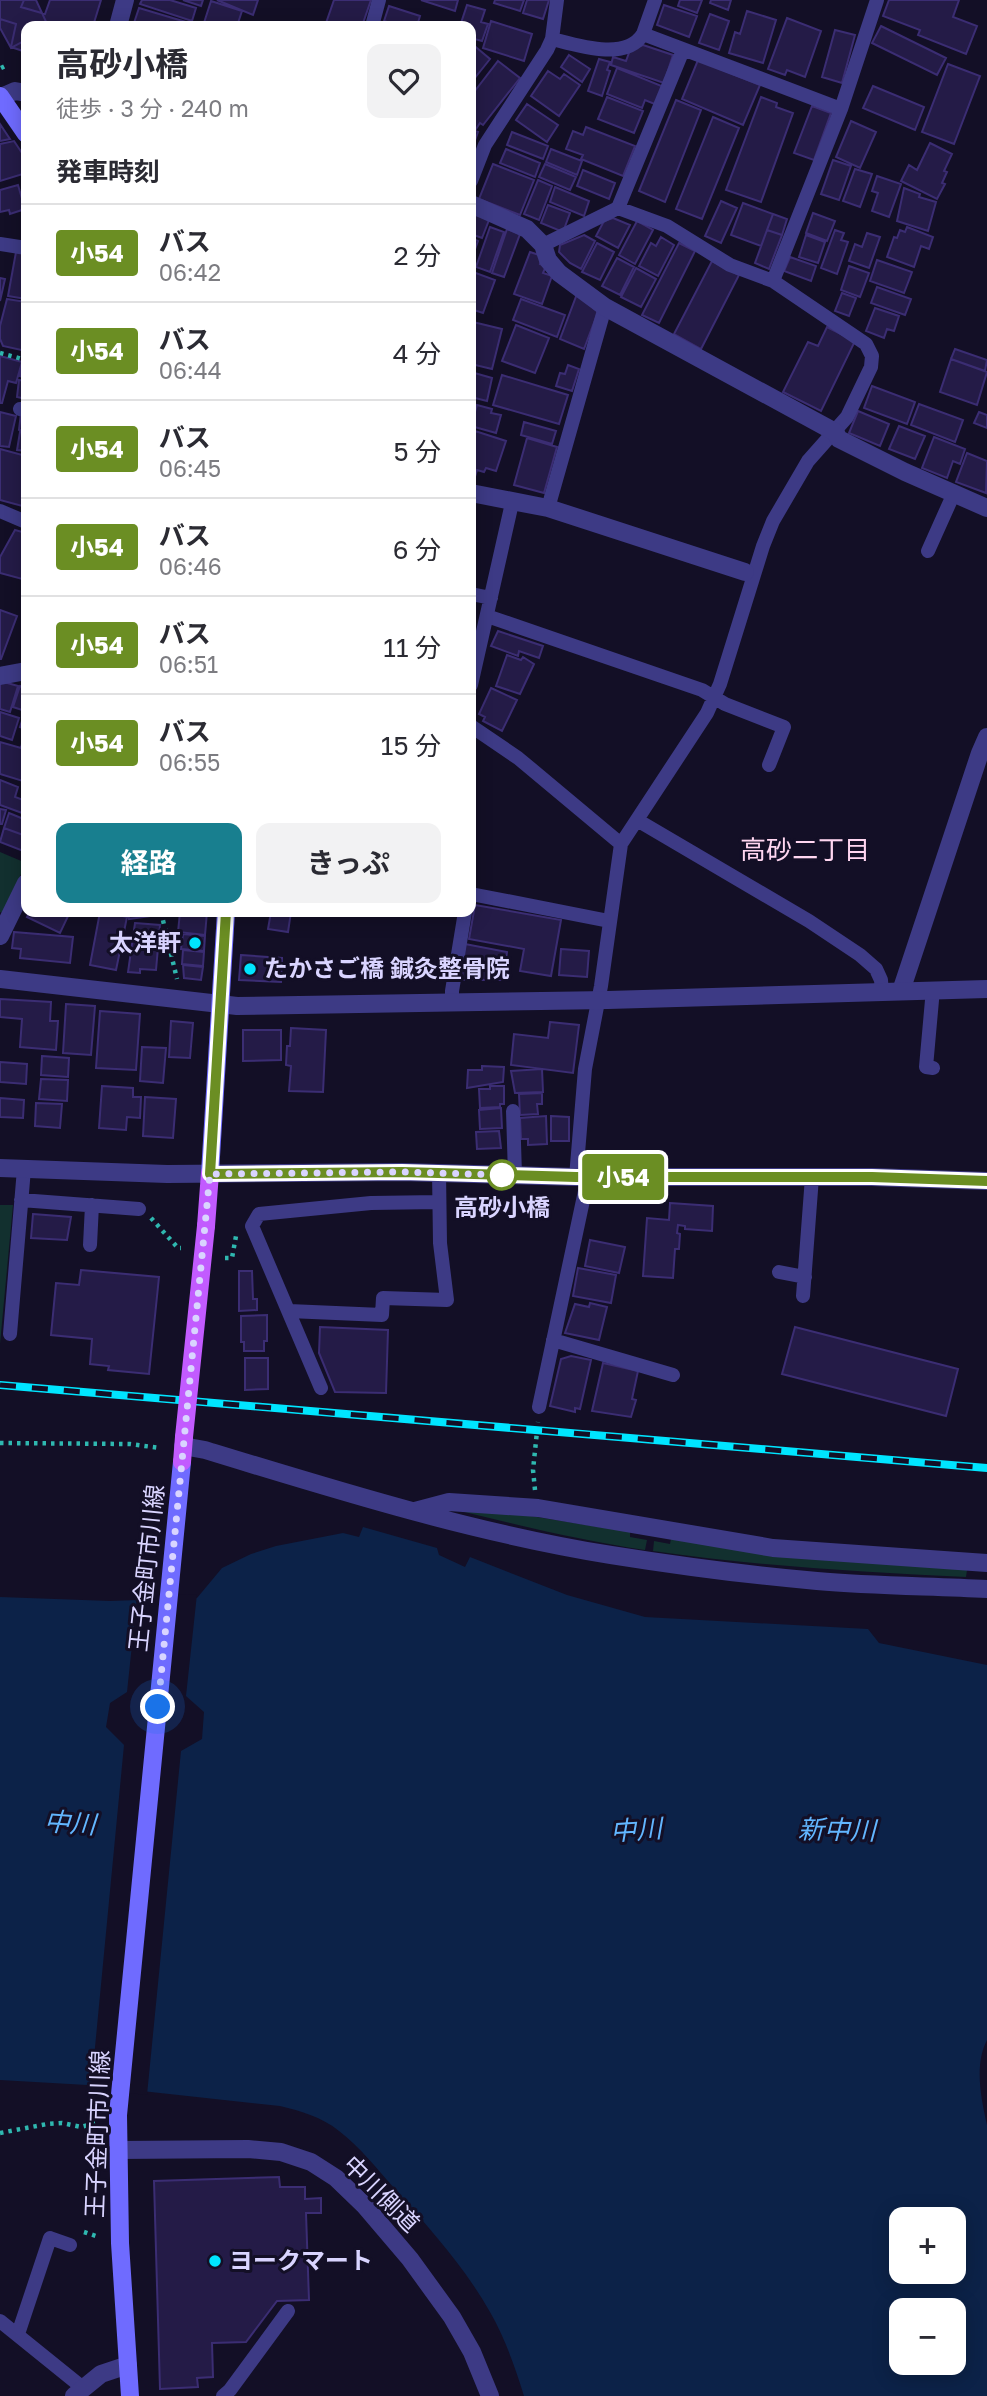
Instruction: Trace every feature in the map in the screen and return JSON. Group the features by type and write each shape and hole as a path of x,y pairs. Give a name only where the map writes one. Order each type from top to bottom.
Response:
{"main road":[{"path":"0,96 21,127"},
{"name":"王子金町市川線","path":"130,2396 118,2115 206,1226 226,917"}],"street":[{"path":"119,21 125,0"},
{"path":"0,96 21,93"},
{"path":"476,206 527,229 543,245 548,260 559,273 605,307 835,432 839,439 987,508"},
{"path":"476,494 548,508 749,574"},
{"path":"0,676 21,672"},
{"path":"901,991 979,753 987,737"},
{"path":"2,928 21,892"},
{"path":"0,979 237,1006 597,1000 987,989"},
{"path":"0,1168 210,1174 439,1172 582,1177 872,1177 987,1181"},
{"path":"183,1448 205,1450 414,1511 609,1555 719,1571 820,1581 987,1589"},
{"path":"414,1511 449,1502 538,1508 773,1548 987,1563"},
{"name":"中川側道","path":"118,2150 248,2149 281,2152 312,2162 336,2178 364,2204 410,2259 452,2316 472,2352 490,2396"},
{"path":"78,2392 101,2374 128,2365"}],"lane":[{"path":"373,21 379,0"},
{"path":"476,168 485,145 547,50 552,38 557,0"},
{"path":"552,38 609,51 633,43 640,40 655,0"},
{"path":"773,281 841,109 877,0"},
{"path":"643,34 841,109"},
{"path":"543,245 618,208 683,50"},
{"path":"539,1407 554,1340 582,1177 585,1069 621,844 707,713 714,698 749,574 773,521 808,461 847,417 868,376 872,356 866,344 773,281 730,265 667,226 618,208"},
{"path":"0,244 21,247"},
{"path":"548,508 605,307"},
{"path":"928,551 954,493"},
{"path":"476,663 512,502"},
{"path":"0,511 21,520"},
{"path":"476,595 491,598"},
{"path":"487,616 702,690 714,698 784,727 769,765"},
{"path":"476,729 518,758 621,844"},
{"path":"637,820 809,921 860,955 876,969 882,992"},
{"path":"476,895 609,921"},
{"path":"452,1003 464,917"},
{"path":"933,989 926,1067 933,1068"},
{"path":"513,1111 515,1175"},
{"path":"10,1334 24,1169"},
{"path":"289,1311 382,1315 383,1298 447,1300 440,1243 439,1172"},
{"path":"803,1296 812,1177"},
{"path":"22,1200 92,1205 144,1213"},
{"path":"321,1388 252,1226 259,1214 370,1203 438,1202"},
{"path":"90,1245 92,1205"},
{"path":"779,1272 805,1276"},
{"path":"554,1340 673,1375"},
{"path":"18,2334 50,2238 70,2245"},
{"path":"223,2396 288,2311"},
{"path":"0,2321 18,2334 78,2392"}],"path":[{"path":"0,353 21,359"},
{"path":"162,917 178,986"},
{"path":"144,1213 181,1248"},
{"path":"225,1258 232,1258 232,1255"},
{"path":"538,1508 533,1470 539,1407"},
{"path":"0,1443 130,1444 160,1448"},
{"path":"0,2133 47,2124 62,2123 81,2127 100,2122"},
{"path":"78,2230 96,2236"}],"green space":[{"path":"0,852 21,861 21,874 3,913 0,912"},
{"path":"0,1205 13,1205 0,1344"},
{"path":"448,1508 512,1513 630,1532 630,1537 647,1540 645,1550 620,1546"},
{"path":"671,1539 967,1570 966,1577 887,1573 653,1551 654,1541 670,1544"}],"water":[{"path":"363,1527 437,1548 439,1555 465,1567 470,1557 567,1595 645,1617 868,1629 879,1643 987,1665 987,2040 980,2071 987,2125 987,2396 524,2396 500,2332 469,2279 368,2158 347,2137 326,2122 280,2106 87,2085 0,2080 0,1597 110,1601 197,1598 222,1568 251,1554 276,1546 343,1533 359,1537"}],"pier":[{"path":"197,1594 186,1696 204,1712 202,1739 181,1751 147,2095 91,2089 124,1745 106,1727 110,1703 127,1692 137,1597"}],"building":[{"path":"0,0 24,0 21,7 45,14 50,0 101,0 95,21 21,21 21,50 11,47 16,24 0,19"},
{"path":"0,0 36,0 46,21 21,21 21,43 11,48 0,28"},
{"path":"142,0 170,0 196,8 192,21 140,4"},
{"path":"183,0 203,0 201,6"},
{"path":"217,0 258,0 253,15"},
{"path":"334,0 371,0 364,21 327,21"},
{"path":"421,0 458,0 455,11"},
{"path":"495,0 524,0 520,11 494,3"},
{"path":"527,0 549,0 543,19 523,13"},
{"path":"680,0 702,0 697,13 678,6"},
{"path":"711,0 731,0 728,10 710,3"},
{"path":"889,0 959,0 953,17 977,26 966,54 918,35 920,30 883,16"},
{"path":"211,1 242,11 239,21 205,21"},
{"path":"467,5 485,10 481,22 488,24 482,41 476,39 476,21 462,21"},
{"path":"664,5 697,16 689,37 657,25"},
{"path":"389,6 420,16 418,21 384,21"},
{"path":"139,8 183,21 135,21"},
{"path":"747,11 776,20 763,63 729,53 735,32 740,34"},
{"path":"710,14 729,21 719,50 699,43"},
{"path":"787,18 821,31 805,77 787,70 785,75 768,69"},
{"path":"491,21 532,34 524,61 483,48"},
{"path":"881,26 946,58 937,75 872,43"},
{"path":"835,30 855,35 842,83 822,77"},
{"path":"643,45 673,55 664,83 611,65 613,57 626,61 630,50"},
{"path":"476,47 490,59 476,76"},
{"path":"569,55 590,69 582,82 561,67"},
{"path":"599,59 610,62 602,96 588,91"},
{"path":"698,60 760,85 743,125 682,99"},
{"path":"498,61 520,78 483,125 480,123 476,129 476,90"},
{"path":"948,64 980,76 954,144 922,132"},
{"path":"617,68 664,87 657,105 645,100 642,108 607,94"},
{"path":"548,71 560,79 564,74 580,85 559,116 531,96"},
{"path":"873,86 924,107 915,130 863,108"},
{"path":"607,97 643,111 634,133 598,119"},
{"path":"761,97 777,103 776,107 793,113 761,202 726,190"},
{"path":"676,100 701,110 665,202 639,191"},
{"path":"527,104 558,125 547,142 516,120"},
{"path":"812,106 831,113 814,160 794,153"},
{"path":"713,117 739,128 702,219 676,209"},
{"path":"851,121 876,132 860,168 836,157"},
{"path":"0,124 10,139 0,141"},
{"path":"586,127 635,146 623,176 581,159 583,155 566,149 573,131 583,135"},
{"path":"512,132 548,146 543,159 507,145"},
{"path":"14,141 21,152 21,175 0,181 0,144"},
{"path":"930,143 952,154 944,171 947,172 942,183 945,184 937,199 901,181 909,165 917,170"},
{"path":"506,149 540,163 535,177 500,163"},
{"path":"551,149 582,161 577,175 546,162"},
{"path":"833,160 851,166 839,200 821,194"},
{"path":"493,164 534,180 520,215 479,199"},
{"path":"545,164 576,177 570,190 539,177"},
{"path":"855,169 872,174 860,207 843,201"},
{"path":"583,170 615,183 609,199 577,186"},
{"path":"877,176 901,184 889,217 872,211 878,193 872,191"},
{"path":"538,180 552,186 539,220 524,214"},
{"path":"18,185 21,210 10,214 9,210 0,212 0,190"},
{"path":"555,187 589,201 584,216 550,202"},
{"path":"904,188 920,194 919,197 936,202 928,231 897,221"},
{"path":"721,201 737,208 721,243 705,236"},
{"path":"743,203 773,214 761,246 731,235"},
{"path":"548,205 570,213 563,232 541,223"},
{"path":"813,213 835,221 827,241 806,233"},
{"path":"773,214 787,219 782,235 767,230"},
{"path":"476,215 489,220 482,238 476,236"},
{"path":"613,218 630,225 618,248 596,236 604,221"},
{"path":"637,221 653,230 635,264 619,255"},
{"path":"490,227 504,232 490,272 476,267"},
{"path":"907,227 933,237 929,249 921,246 914,267 887,257 894,237 897,238 900,230 905,232"},
{"path":"507,229 520,234 504,277 492,273"},
{"path":"767,230 782,235 769,269 755,263"},
{"path":"835,230 844,233 841,240 848,242 837,274 821,268"},
{"path":"867,233 880,237 869,268 849,261 855,244 862,247"},
{"path":"584,235 595,241 581,269 559,252 560,245"},
{"path":"806,235 825,242 818,263 799,257"},
{"path":"661,237 674,245 658,276 639,266 651,243 656,246"},
{"path":"597,243 614,252 600,280 582,272"},
{"path":"679,243 695,251 659,323 642,315"},
{"path":"16,252 21,253 21,298 8,296"},
{"path":"530,252 542,256 540,264 546,266 543,273 552,276 542,304 514,294"},
{"path":"790,257 816,266 811,281 784,271"},
{"path":"617,258 634,267 620,295 602,286"},
{"path":"877,260 912,272 904,293 870,281"},
{"path":"712,261 739,275 701,349 674,334"},
{"path":"849,266 869,273 860,297 841,290"},
{"path":"636,268 656,279 641,307 621,297"},
{"path":"476,273 495,280 483,313 476,311"},
{"path":"0,278 5,279 0,301"},
{"path":"877,287 911,299 905,315 871,303"},
{"path":"842,293 856,298 849,316 835,311"},
{"path":"577,294 598,312 584,349 560,339"},
{"path":"7,299 21,301 21,350 3,346 0,326"},
{"path":"521,299 565,315 557,337 513,320"},
{"path":"875,308 899,316 894,331 887,329 884,338 866,331"},
{"path":"476,323 502,329 492,369 476,365"},
{"path":"516,325 549,338 535,373 502,361"},
{"path":"827,327 855,341 821,411 783,392 808,342 818,346"},
{"path":"955,349 987,360 985,371 951,359"},
{"path":"0,356 21,362 21,366 16,383 8,381 0,403"},
{"path":"951,359 987,372 977,405 940,392"},
{"path":"568,365 579,369 572,391 556,386 560,373 565,374"},
{"path":"476,373 492,378 487,401 476,398"},
{"path":"502,375 568,395 559,424 493,405"},
{"path":"19,380 21,380 21,398 17,397"},
{"path":"872,386 915,402 907,424 864,408"},
{"path":"919,404 963,420 955,442 911,425"},
{"path":"477,405 501,415 496,433 476,427"},
{"path":"858,411 889,424 880,446 849,433"},
{"path":"0,412 16,416 9,447 0,446"},
{"path":"979,412 987,415 987,428 974,423"},
{"path":"524,422 556,431 552,444 521,435"},
{"path":"899,426 925,436 915,459 889,449"},
{"path":"476,431 506,441 496,471 486,468 484,472 477,470 476,473"},
{"path":"20,432 21,432 21,450 17,450"},
{"path":"934,437 965,449 960,464 953,461 947,478 922,468"},
{"path":"527,438 557,447 544,493 514,485"},
{"path":"0,449 21,455 21,506 0,500"},
{"path":"967,453 987,461 986,493 956,482"},
{"path":"15,530 21,532 21,579 0,573 0,557"},
{"path":"0,610 17,616 1,659 0,659"},
{"path":"498,631 543,646 539,658 519,651 518,656 491,646"},
{"path":"507,655 521,660 523,657 534,664 520,694 496,686"},
{"path":"0,681 18,686 10,712 0,709"},
{"path":"20,686 21,686 21,710 13,707"},
{"path":"491,688 517,700 502,731 483,721 485,717 479,714"},
{"path":"0,712 19,718 12,740 0,736"},
{"path":"0,742 21,748 21,780 0,774"},
{"path":"0,780 18,787 15,797 21,799 21,813 0,805"},
{"path":"0,809 6,810 2,824 0,824"},
{"path":"9,813 21,818 21,834 4,828"},
{"path":"4,828 21,834 21,850 0,842"},
{"path":"476,905 561,920 551,976 520,971 524,949 469,939 473,917 476,917"},
{"path":"27,917 68,917 60,933"},
{"path":"99,917 127,917 116,970 90,965"},
{"path":"180,917 207,917 205,935 178,932"},
{"path":"270,917 290,917 288,932 268,929"},
{"path":"135,923 160,925 156,970 140,969 140,973 128,972"},
{"path":"14,932 73,937 70,963 20,958 21,949 12,948"},
{"path":"183,934 205,936 204,951 181,949"},
{"path":"465,944 507,952 503,980 459,980"},
{"path":"561,949 589,951 587,977 559,975"},
{"path":"183,950 204,952 203,966 182,964"},
{"path":"241,955 282,958 281,982 239,980"},
{"path":"183,965 203,967 201,980 184,978"},
{"path":"0,999 51,1002 50,1021 58,1021 56,1050 20,1047 22,1019 0,1017"},
{"path":"66,1004 95,1006 91,1055 63,1053"},
{"path":"100,1011 140,1014 136,1070 96,1068"},
{"path":"171,1021 193,1023 190,1058 169,1057"},
{"path":"550,1022 579,1025 573,1073 511,1065 514,1034 548,1038"},
{"path":"291,1028 326,1030 323,1092 289,1091 291,1066 286,1065"},
{"path":"243,1030 281,1030 281,1060 243,1061"},
{"path":"142,1047 166,1048 163,1083 140,1081"},
{"path":"42,1056 69,1058 68,1077 41,1075"},
{"path":"0,1062 27,1064 26,1084 0,1082"},
{"path":"482,1066 504,1067 503,1082 467,1088 468,1070 482,1070"},
{"path":"542,1069 543,1092 515,1093 511,1071"},
{"path":"41,1079 68,1080 67,1101 39,1099"},
{"path":"102,1086 133,1088 133,1097 141,1097 140,1118 127,1117 126,1130 99,1128"},
{"path":"490,1086 504,1086 504,1104 500,1104 500,1107 480,1108 479,1089 490,1089"},
{"path":"542,1093 542,1104 537,1104 538,1114 520,1115 519,1094"},
{"path":"145,1097 176,1099 173,1138 143,1136"},
{"path":"0,1098 24,1100 23,1118 0,1117"},
{"path":"36,1103 62,1104 60,1128 35,1126"},
{"path":"501,1108 502,1128 480,1129 479,1110"},
{"path":"546,1116 547,1144 528,1145 528,1139 521,1139 520,1118"},
{"path":"551,1116 569,1117 569,1141 551,1141"},
{"path":"499,1131 501,1148 477,1149 476,1132"},
{"path":"670,1203 713,1206 712,1231 685,1229 685,1226 678,1225 679,1249 675,1249 673,1278 643,1276 647,1218 669,1220"},
{"path":"33,1214 71,1217 67,1240 31,1238"},
{"path":"590,1240 625,1247 619,1273 585,1266"},
{"path":"578,1268 616,1275 611,1303 573,1296"},
{"path":"81,1270 159,1277 149,1374 108,1370 109,1366 90,1364 92,1339 51,1335 56,1283 79,1285"},
{"path":"239,1271 252,1271 253,1299 257,1299 257,1310 239,1311"},
{"path":"590,1303 607,1307 599,1340 565,1333 575,1304 589,1307"},
{"path":"267,1315 267,1341 264,1341 264,1351 244,1351 244,1342 241,1342 241,1316"},
{"path":"320,1327 388,1330 386,1393 335,1392 319,1353"},
{"path":"795,1327 958,1369 946,1416 782,1374"},
{"path":"571,1356 591,1360 580,1409 575,1408 575,1412 550,1406 561,1359"},
{"path":"245,1358 268,1358 268,1389 245,1390"},
{"path":"603,1363 638,1371 632,1399 636,1400 631,1417 592,1411"},
{"path":"279,2177 280,2187 305,2187 305,2199 321,2198 321,2213 306,2213 309,2300 277,2301 246,2342 212,2343 213,2377 197,2378 198,2387 160,2389 154,2181"}],"railway":[{"path":"0,1385 987,1468"}],"bus line":[{"name":"小54","path":"226,917 210,1174 439,1172 576,1177 872,1177 987,1181"}],"place":[{"name":"太洋軒","path":"195,943"},
{"name":"たかさご橋 鍼灸整骨院","path":"250,969"},
{"name":"高砂小橋","path":"502,1175"},
{"name":"ヨークマート","path":"215,2261"}],"district":[{"name":"高砂二丁目","path":"805,850"}],"route":[{"path":"158,1707 210,1174 439,1172 502,1175"}],"water label":[{"name":"中川","path":"70,1823"},
{"name":"中川","path":"636,1830"},
{"name":"新中川","path":"837,1830"}]}
